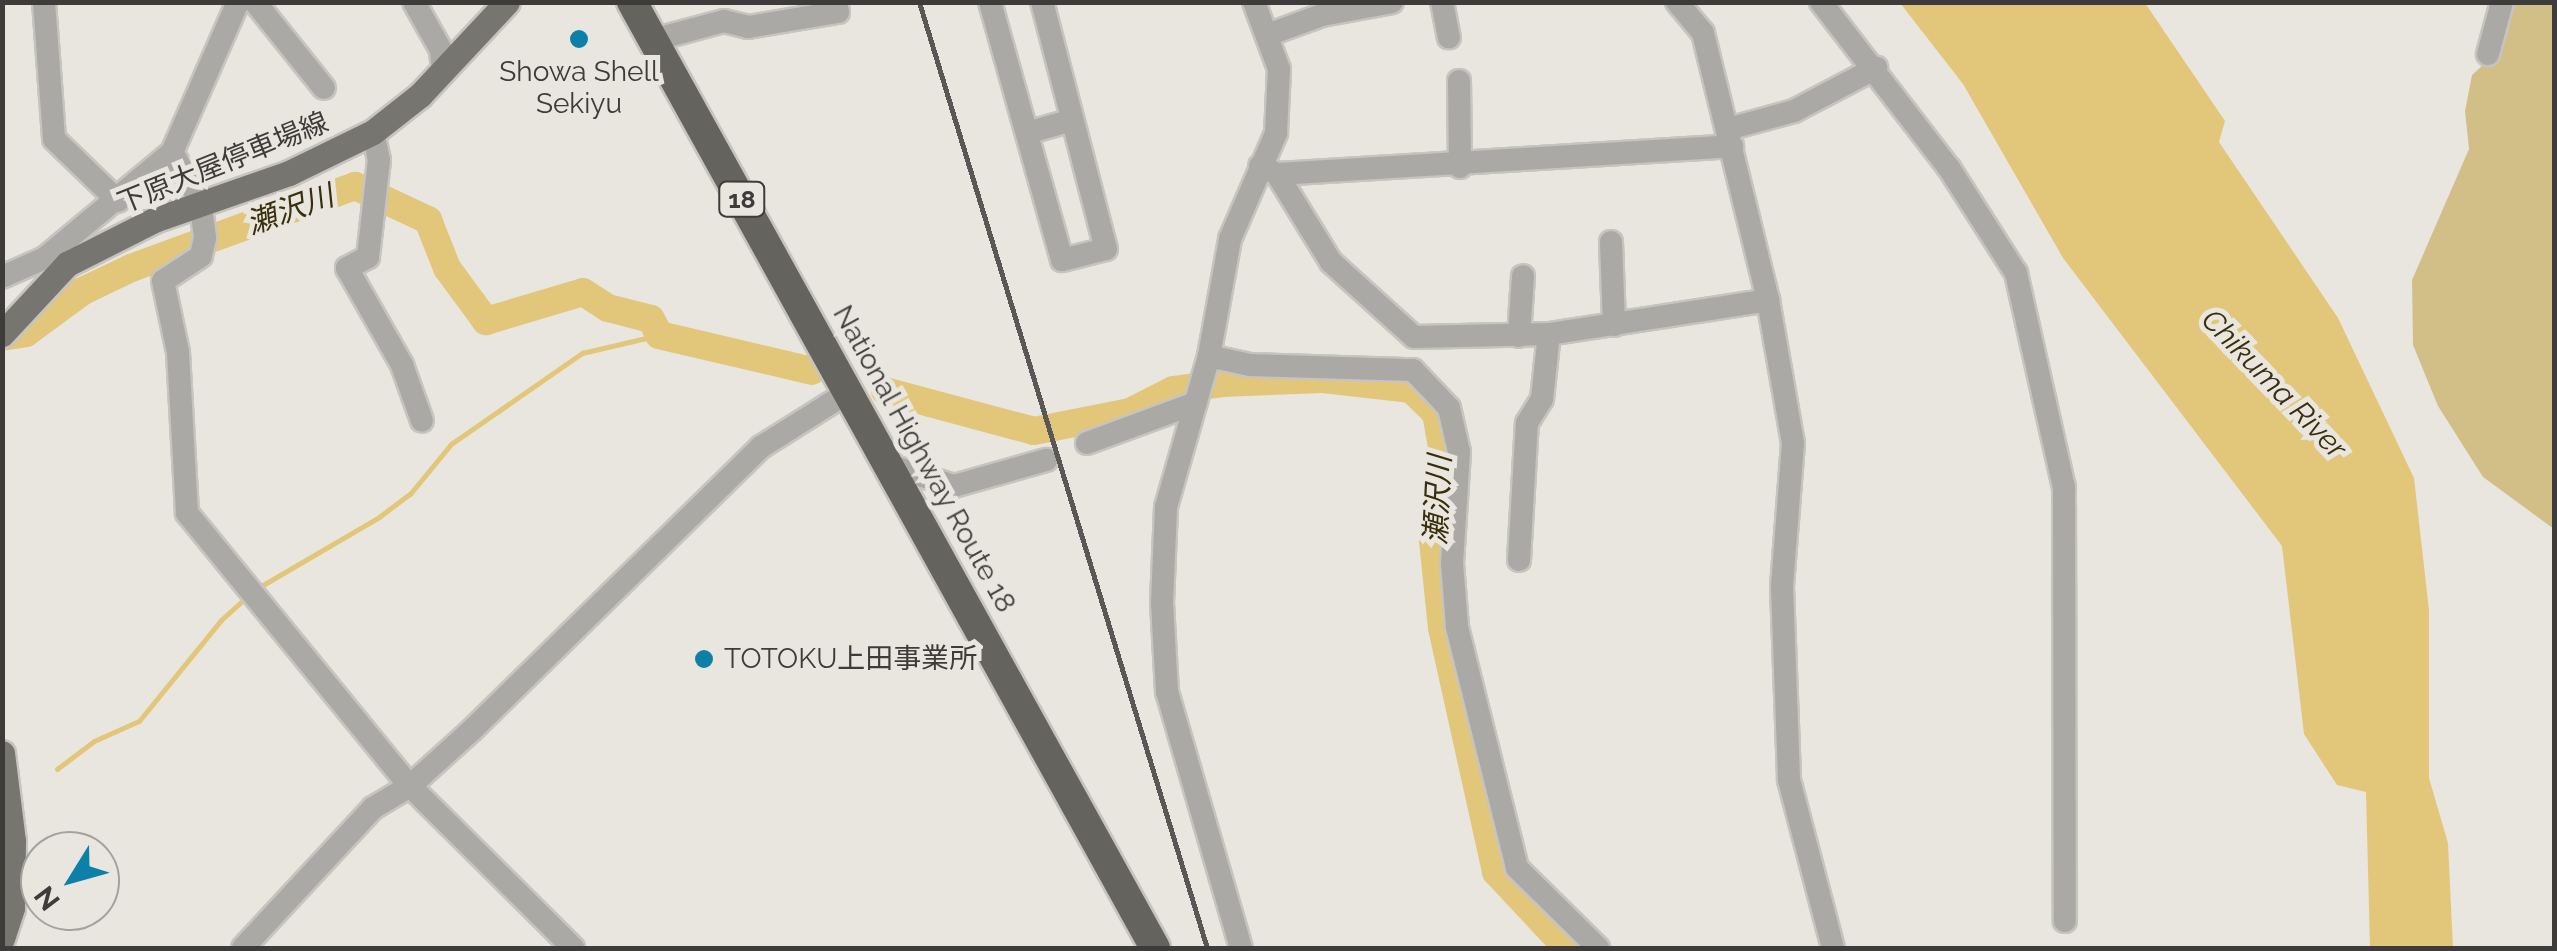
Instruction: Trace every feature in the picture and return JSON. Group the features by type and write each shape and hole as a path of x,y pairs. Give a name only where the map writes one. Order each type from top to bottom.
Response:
{"highway":[{"name":"National Highway Route 18","path":"632,2 1156,948"}],"main road":[{"name":"下原大屋停車場線","path":"7,327 67,264 200,201 289,173 374,132 443,72 508,2"},
{"path":"2,752 14,841 12,908 2,938"}],"street":[{"path":"44,2 54,139 118,201"},
{"path":"2,277 44,258 118,201 172,152 238,2"},
{"path":"255,2 324,88"},
{"path":"414,2 440,50 443,72"},
{"path":"653,40 724,21 748,27 838,12 836,2"},
{"path":"990,2 1062,260 1106,249 1042,2"},
{"path":"1241,948 1167,692 1162,603 1166,507 1207,362 1236,214 1269,170 1276,133 1280,104 1270,34 1254,2"},
{"path":"1270,34 1322,15 1392,2"},
{"path":"1442,2 1449,38"},
{"path":"1677,2 1703,33 1768,300 1793,442 1782,587 1788,780 1833,948"},
{"path":"1821,2 1876,68 2016,272 2060,469 2065,921"},
{"path":"2488,54 2502,2"},
{"path":"1269,170 1460,167 1730,137 1794,111 1876,68"},
{"path":"1459,81 1460,167"},
{"path":"1027,133 1072,120"},
{"path":"374,132 380,160 369,204 368,257 348,268 402,364 422,421"},
{"path":"172,152 200,201 201,256 163,281 178,352 187,513 410,786 573,948"},
{"path":"1269,170 1331,262 1414,337 1549,334 1768,300"},
{"path":"1611,242 1614,325"},
{"path":"1520,336 1523,276"},
{"path":"1519,560 1526,422 1542,400 1549,334"},
{"path":"1207,362 1362,364 1413,370 1449,408 1459,452 1452,563 1457,627 1517,868 1598,948"},
{"path":"243,948 373,808 410,786 761,446 850,392"},
{"path":"1087,443 1197,399"},
{"path":"891,466 954,486 1046,460"}],"shaded area":[{"path":"2509,3 2554,3 2554,529 2483,477 2438,406 2413,345 2412,280 2469,149 2465,111 2472,75 2493,56"}],"water":[{"name":"Chikuma River","path":"1900,3 2145,3 2225,121 2219,142 2338,318 2414,478 2429,610 2429,778 2448,843 2453,948 2370,948 2366,792 2337,785 2304,734 2282,546 2063,258 1963,84"}],"waterway":[{"name":"瀬沢川","path":"2,337 26,333 83,291 131,268 355,186 428,220 447,268 486,321 583,292 608,308 651,319 659,335 812,371"},
{"path":"256,589 379,517 410,494 451,444 582,353 659,335"},
{"name":"瀬沢川","path":"885,391 1034,431 1130,412 1173,390 1223,383 1323,379 1411,389 1436,413 1442,447 1433,541 1442,628 1496,872 1567,948"},
{"path":"57,769 94,741 139,721 221,620 248,596"}],"railway":[{"path":"919,2 1207,948"}],"place":[{"name":"Showa Shell Sekiyu","path":"579,39"},
{"name":"TOTOKU上田事業所","path":"704,659"}]}
